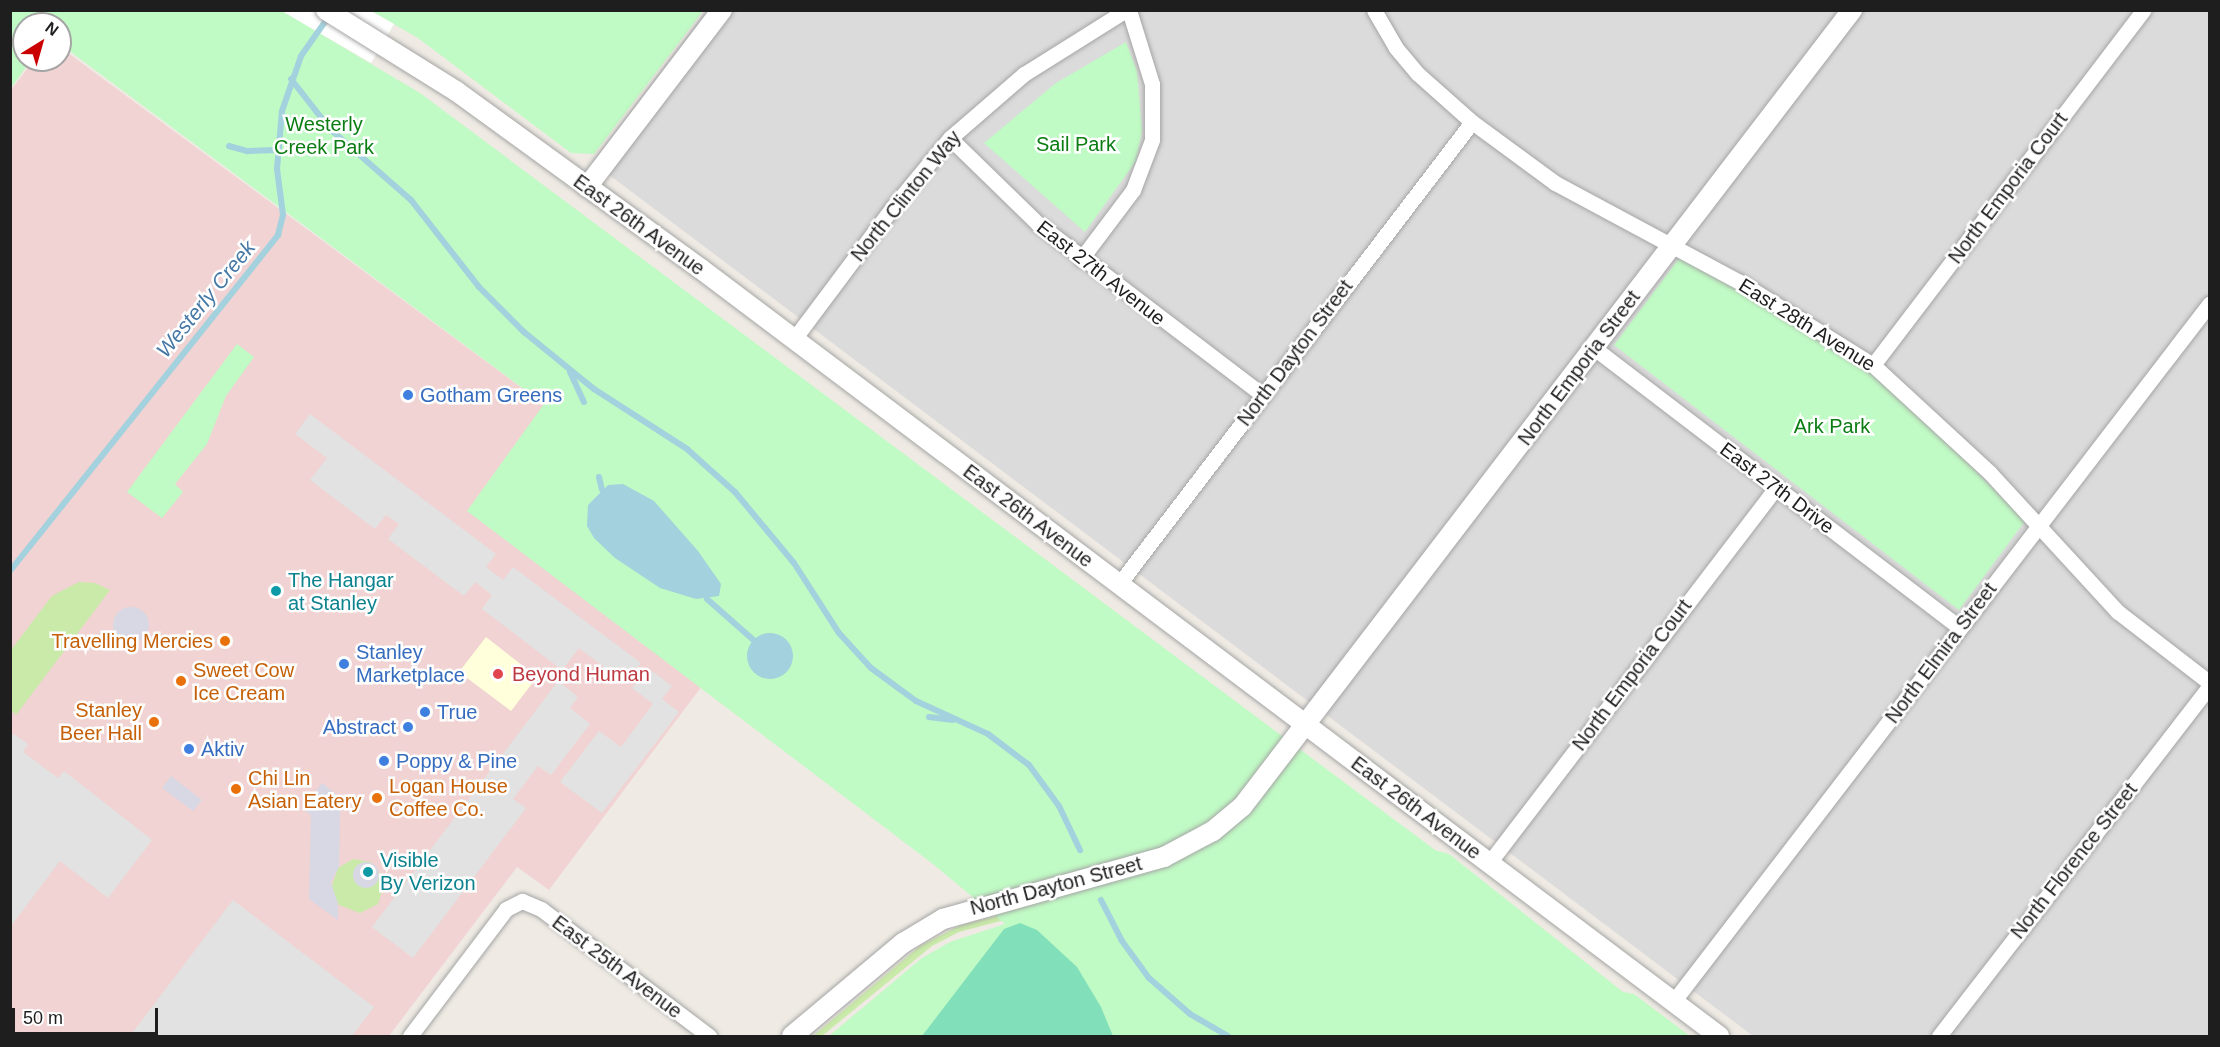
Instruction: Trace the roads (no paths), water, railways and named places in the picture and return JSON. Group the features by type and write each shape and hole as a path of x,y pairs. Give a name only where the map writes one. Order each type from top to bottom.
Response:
{"street":[{"name":"East 26th Avenue","path":"326,10 456,91 794,339 1719,1036"},
{"path":"587,187 722,10"},
{"path":"1081,259 1133,190 1152,140 1152,84 1127,10"},
{"name":"North Clinton Way","path":"794,339 892,208 950,138 1024,74 1127,10"},
{"name":"East 28th Avenue","path":"1374,10 1396,48 1418,74 1472,122 1567,190 1672,245 1819,328 1873,365 1936,419 2118,612 2210,684"},
{"name":"North Emporia Street","path":"1306,725 1852,10"},
{"name":"North Emporia Court","path":"1873,365 2143,10"},
{"name":"North Dayton Street","path":"1119,584 1472,122"},
{"name":"East 27th Avenue","path":"950,138 1037,223 1081,259 1263,395"},
{"name":"North Elmira Street","path":"1673,1002 2210,303"},
{"name":"East 27th Drive","path":"1594,348 1960,628"},
{"name":"North Emporia Court","path":"1489,863 1776,487"},
{"name":"North Florence Street","path":"1939,1036 2210,684"},
{"name":"North Dayton Street","path":"792,1036 905,941 943,919 1164,857 1201,839 1242,807 1306,725"},
{"name":"East 25th Avenue","path":"410,1036 502,913 512,903 522,901 541,909 709,1036"}],"water":[{"path":"623,484 654,501 698,551 721,584 719,596 696,599 660,588 615,558 594,538 587,526 588,505 608,485"},
{"path":"770,633 779,634 787,639 792,647 792,665 787,673 779,678 770,679 761,678 753,673 748,665 747,656 748,647 753,639 761,634"}],"waterway":[{"name":"Westerly Creek","path":"10,571 278,235 283,215 277,169 282,111 301,56 329,16"},
{"path":"291,79 330,129 411,200 479,287 524,332 594,389 687,449 735,492 794,563 839,633 871,668 916,701 988,734 1029,765 1059,806 1080,850"},
{"path":"229,146 247,151 277,150"},
{"path":"570,372 584,402"},
{"path":"599,477 602,490"},
{"path":"707,599 758,644"},
{"path":"929,717 953,720"},
{"path":"1101,900 1122,941 1149,978 1190,1014 1228,1036"}],"place":[{"name":"Gotham Greens","path":"408,395"},
{"name":"The Hangar at Stanley","path":"276,591"},
{"name":"Travelling Mercies","path":"225,641"},
{"name":"Stanley Marketplace","path":"344,664"},
{"name":"Beyond Human","path":"498,674"},
{"name":"Sweet Cow Ice Cream","path":"181,681"},
{"name":"True","path":"425,712"},
{"name":"Stanley Beer Hall","path":"154,722"},
{"name":"Abstract","path":"408,727"},
{"name":"Aktiv","path":"189,749"},
{"name":"Poppy & Pine","path":"384,761"},
{"name":"Chi Lin Asian Eatery","path":"236,789"},
{"name":"Logan House Coffee Co.","path":"377,798"},
{"name":"Visible By Verizon","path":"368,872"}],"park label":[{"name":"Westerly Creek Park","path":"324,136"},
{"name":"Sail Park","path":"1076,144"},
{"name":"Ark Park","path":"1832,426"}]}
